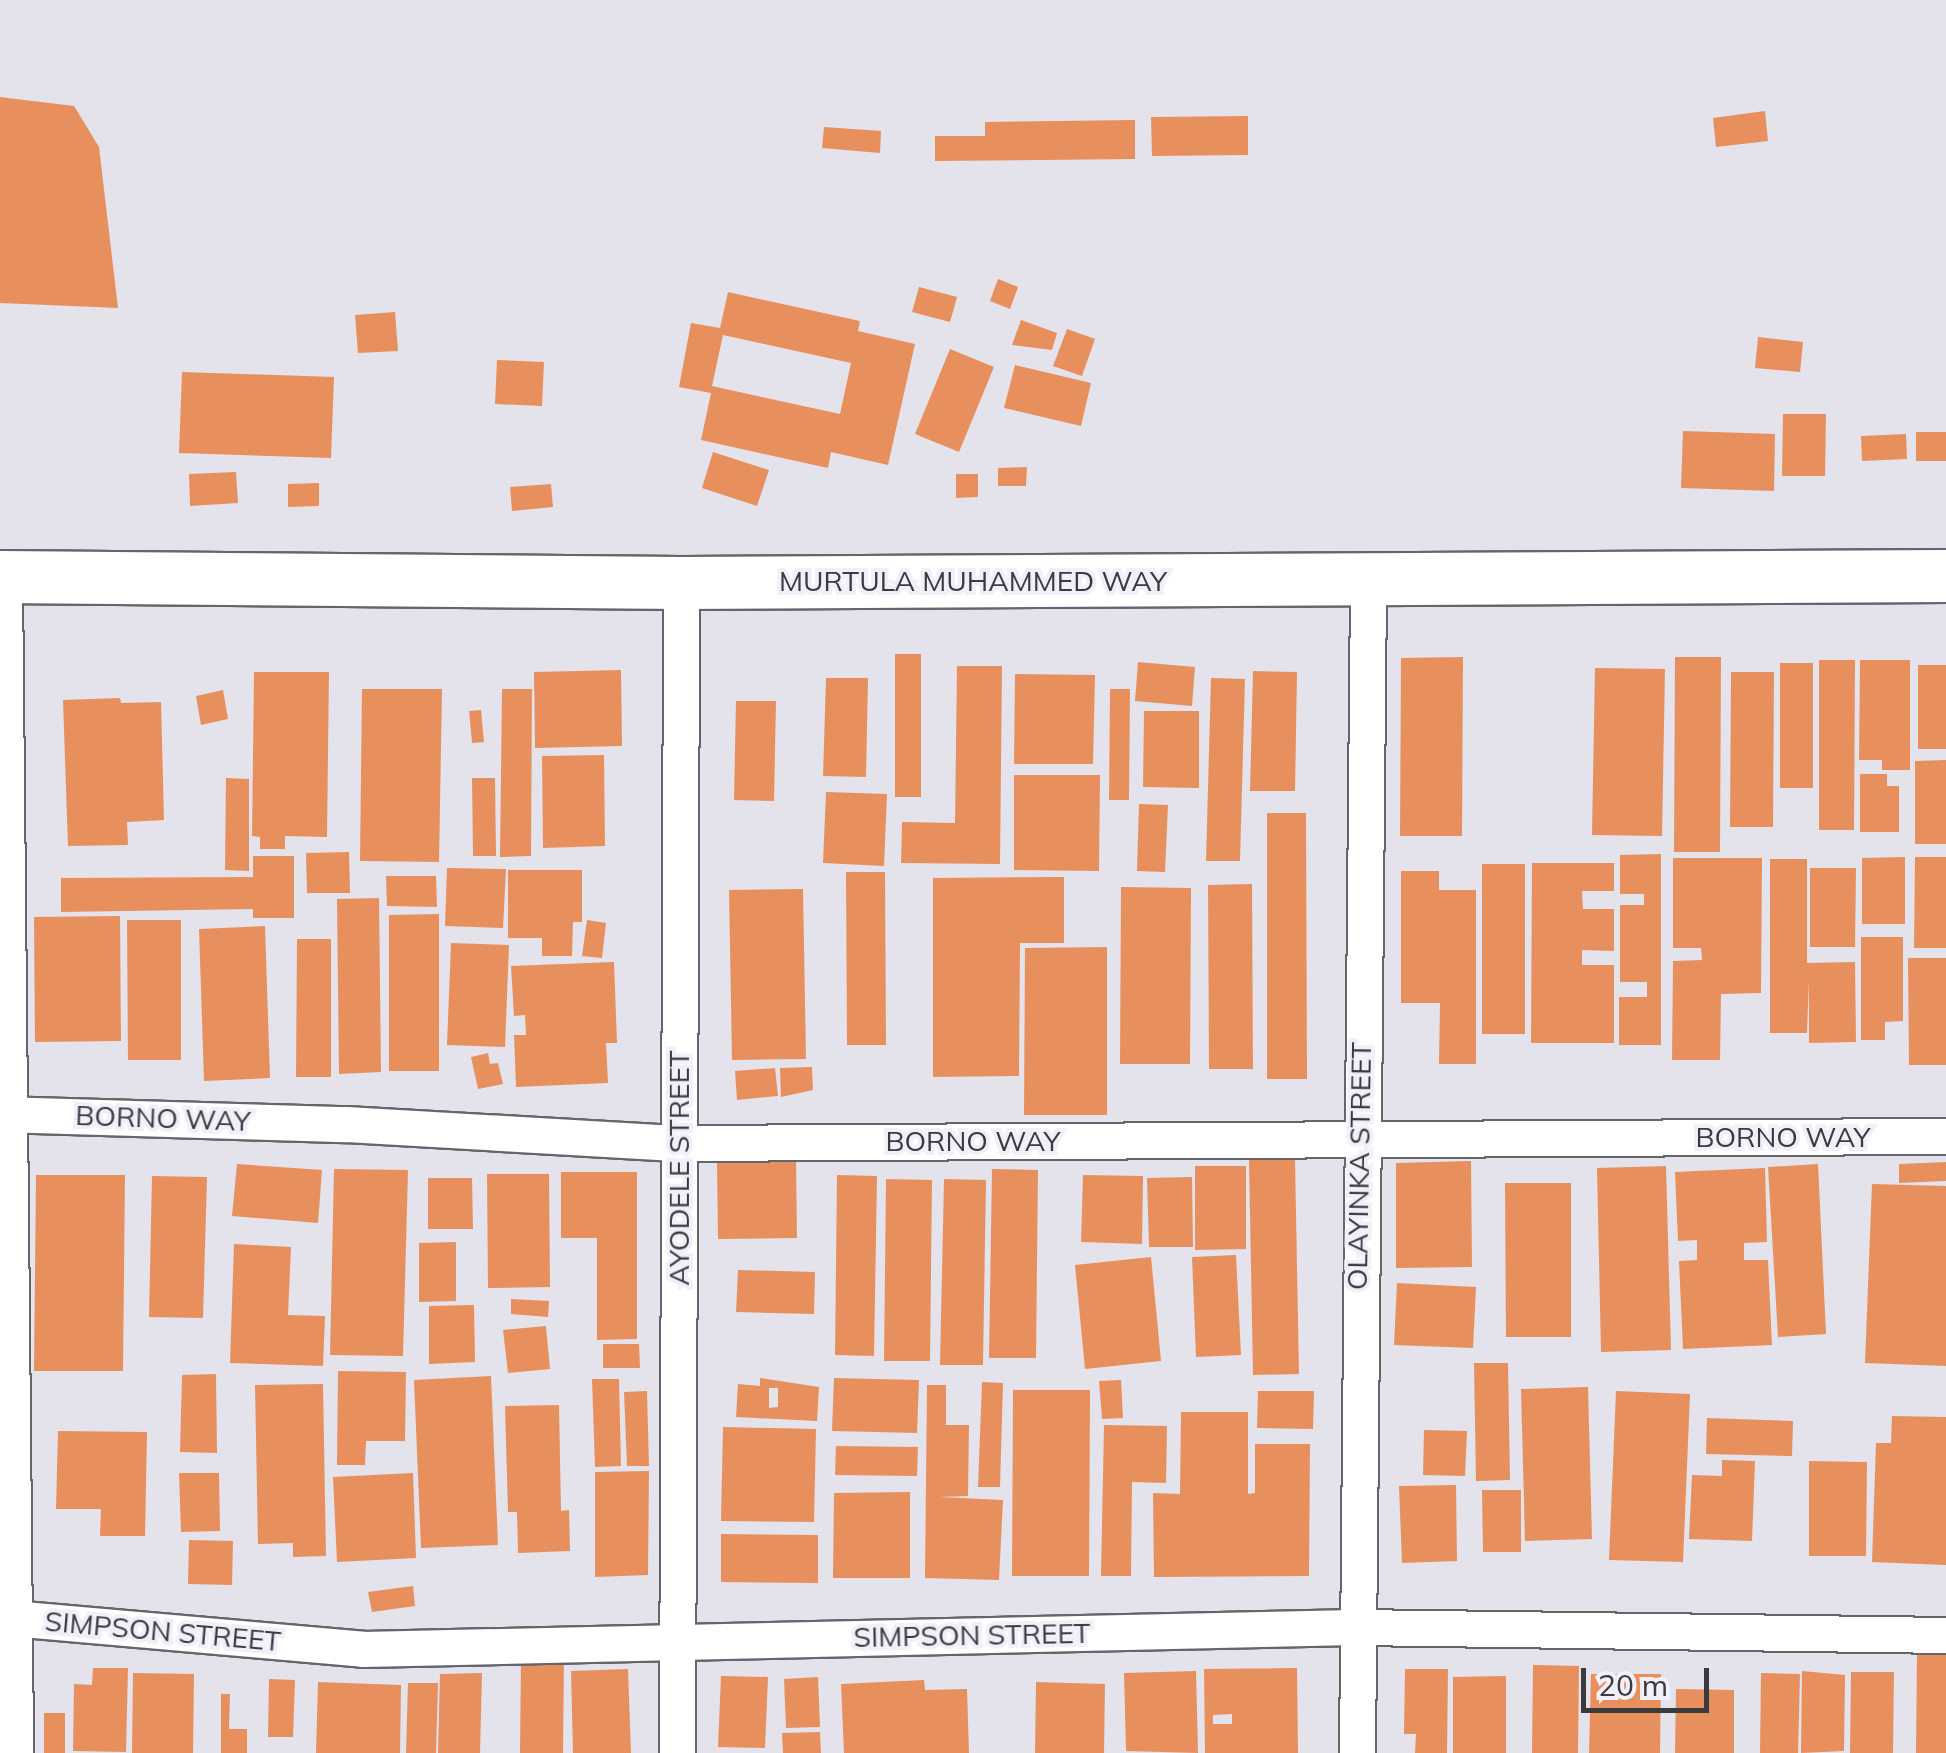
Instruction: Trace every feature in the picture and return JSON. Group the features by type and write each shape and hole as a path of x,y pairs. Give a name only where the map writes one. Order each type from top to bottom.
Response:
{"main road":[{"name":"MURTULA MUHAMMED WAY","path":"2,577 681,583 1946,576"}],"street":[{"path":"2,577 7,1617 15,1753"},
{"name":"OLAYINKA STREET","path":"1357,1753 1354,1627 1368,578"},
{"name":"AYODELE STREET","path":"677,1753 681,583"},
{"name":"BORNO WAY","path":"5,1114 679,1143 1946,1136"},
{"name":"SIMPSON STREET","path":"7,1617 363,1648 1354,1627 1946,1635"}],"building":[{"path":"0,97 74,106 99,147 118,308 0,303"},
{"path":"1765,111 1768,141 1716,147 1713,118"},
{"path":"1248,116 1248,155 1152,156 1151,117"},
{"path":"1135,120 1135,159 935,161 935,136 985,136 985,122"},
{"path":"824,127 881,131 880,153 822,148"},
{"path":"998,279 1018,287 1010,309 990,301"},
{"path":"919,287 957,297 950,322 912,312"},
{"path":"728,292 860,321 858,331 915,344 888,465 831,452 828,468 701,440 711,393 679,387 691,323 720,328","holes":["723,335 851,363 840,414 712,386"]},
{"path":"395,312 398,351 358,353 355,315"},
{"path":"1021,320 1057,333 1052,350 1012,345"},
{"path":"1067,329 1095,339 1082,376 1053,366"},
{"path":"1758,337 1803,342 1800,372 1755,368"},
{"path":"950,349 994,367 959,452 915,434"},
{"path":"497,360 544,362 542,406 495,404"},
{"path":"1015,365 1091,383 1081,426 1004,408"},
{"path":"182,372 334,377 331,458 179,453"},
{"path":"1783,414 1826,414 1825,476 1782,476"},
{"path":"1683,431 1775,434 1774,491 1681,488"},
{"path":"1916,432 1946,432 1946,461 1916,461"},
{"path":"1906,434 1907,459 1862,461 1861,436"},
{"path":"713,452 769,470 757,506 702,488"},
{"path":"1027,467 1026,486 998,486 998,468"},
{"path":"236,472 238,503 190,506 189,474"},
{"path":"956,474 978,474 978,497 956,498"},
{"path":"319,483 319,506 288,507 288,484"},
{"path":"551,484 553,507 512,511 510,487"},
{"path":"895,654 921,654 921,797 895,797"},
{"path":"1463,657 1462,836 1400,836 1401,658"},
{"path":"1675,657 1721,657 1720,852 1674,852"},
{"path":"1819,660 1855,660 1854,830 1819,830"},
{"path":"1860,660 1910,660 1910,770 1882,770 1882,760 1859,760"},
{"path":"1138,662 1195,667 1192,706 1135,701"},
{"path":"1780,663 1813,663 1813,788 1780,788"},
{"path":"1918,665 1946,665 1946,749 1918,749"},
{"path":"957,666 1002,666 1000,864 901,863 902,822 955,823"},
{"path":"1595,668 1665,669 1662,836 1592,835"},
{"path":"621,670 622,746 535,748 534,672"},
{"path":"1253,671 1297,672 1295,791 1250,791"},
{"path":"254,672 329,672 327,837 285,836 285,849 260,849 260,837 252,836"},
{"path":"1731,672 1774,672 1773,827 1730,827"},
{"path":"1015,674 1095,675 1093,764 1014,764"},
{"path":"826,678 868,678 866,777 823,776"},
{"path":"1211,678 1245,679 1240,861 1206,861"},
{"path":"362,689 442,689 439,862 360,861"},
{"path":"502,689 532,689 531,856 500,857"},
{"path":"1110,689 1130,689 1129,800 1109,800"},
{"path":"223,690 228,719 201,725 196,696"},
{"path":"120,698 121,703 161,702 164,820 127,822 128,845 68,846 63,700"},
{"path":"736,701 776,701 774,801 734,800"},
{"path":"481,710 484,742 472,743 469,711"},
{"path":"1144,711 1199,711 1199,788 1143,787"},
{"path":"604,755 605,846 543,848 542,756"},
{"path":"1946,760 1946,844 1915,844 1915,761"},
{"path":"1860,774 1887,774 1887,786 1899,786 1899,832 1860,832"},
{"path":"1014,775 1100,775 1099,871 1014,870"},
{"path":"226,778 249,779 249,871 225,870"},
{"path":"472,778 495,778 496,856 473,856"},
{"path":"826,792 887,794 884,866 823,863"},
{"path":"1139,804 1168,805 1165,872 1137,871"},
{"path":"1267,813 1306,813 1307,1079 1267,1079"},
{"path":"349,852 350,893 307,893 306,853"},
{"path":"1661,854 1661,1045 1619,1045 1619,997 1647,997 1647,982 1620,982 1620,905 1644,905 1644,894 1620,894 1620,855"},
{"path":"253,856 294,856 294,918 253,918 253,909 61,912 61,878 253,877"},
{"path":"1905,857 1905,924 1862,924 1862,858"},
{"path":"1915,857 1946,857 1946,948 1914,948"},
{"path":"1673,858 1762,858 1761,993 1721,994 1720,1060 1672,1060 1673,961 1702,960 1701,948 1673,948"},
{"path":"1770,859 1807,859 1807,963 1855,962 1856,1042 1809,1043 1809,980 1807,1033 1770,1033"},
{"path":"1532,863 1614,863 1614,891 1582,891 1583,909 1614,909 1614,951 1582,950 1582,965 1614,965 1614,1043 1531,1043"},
{"path":"1482,864 1525,864 1525,1034 1482,1034"},
{"path":"447,868 506,869 503,928 445,926"},
{"path":"1810,868 1856,868 1855,947 1810,947"},
{"path":"508,870 582,870 582,922 573,922 572,956 542,956 542,938 508,938"},
{"path":"1401,871 1439,871 1439,890 1476,890 1476,1064 1439,1064 1440,1003 1401,1003"},
{"path":"846,872 885,872 886,1045 847,1045"},
{"path":"386,876 436,876 437,907 387,906"},
{"path":"1064,877 1064,943 1020,943 1019,1076 933,1077 933,878"},
{"path":"1252,884 1253,1069 1209,1069 1208,885"},
{"path":"1121,887 1191,888 1190,1064 1120,1064"},
{"path":"803,889 806,1059 732,1060 729,890"},
{"path":"379,898 381,1072 339,1074 337,899"},
{"path":"439,914 439,1071 389,1071 389,915"},
{"path":"120,916 121,1041 35,1042 34,917"},
{"path":"127,920 181,920 181,1060 128,1060"},
{"path":"587,920 606,923 602,958 582,956"},
{"path":"265,926 270,1078 204,1081 199,929"},
{"path":"1861,937 1903,937 1903,1021 1885,1022 1885,1040 1861,1040"},
{"path":"297,939 331,939 331,1077 296,1077"},
{"path":"451,943 509,945 505,1047 447,1045"},
{"path":"1107,947 1107,1115 1024,1115 1025,948"},
{"path":"1908,958 1946,958 1946,1065 1909,1065"},
{"path":"614,962 617,1043 606,1043 608,1083 516,1087 514,1035 526,1035 525,1015 514,1016 511,966"},
{"path":"488,1053 490,1064 498,1063 503,1084 478,1089 471,1057"},
{"path":"812,1067 813,1090 781,1097 780,1068"},
{"path":"775,1068 778,1096 737,1100 735,1071"},
{"path":"1295,1159 1299,1374 1253,1375 1249,1160"},
{"path":"796,1160 797,1238 718,1239 717,1162"},
{"path":"1471,1161 1472,1267 1396,1268 1396,1163"},
{"path":"1946,1162 1946,1181 1899,1183 1899,1164"},
{"path":"237,1164 322,1170 318,1223 232,1216"},
{"path":"1818,1164 1826,1334 1778,1337 1768,1167"},
{"path":"1195,1166 1246,1166 1246,1249 1195,1250"},
{"path":"1666,1166 1671,1350 1601,1352 1597,1168"},
{"path":"1765,1168 1767,1242 1744,1243 1744,1260 1768,1260 1772,1345 1683,1349 1679,1261 1697,1260 1697,1240 1678,1241 1675,1172"},
{"path":"334,1169 408,1170 403,1356 330,1355"},
{"path":"992,1169 1038,1170 1036,1358 989,1358"},
{"path":"561,1172 637,1172 637,1339 597,1340 597,1238 561,1238"},
{"path":"487,1174 549,1174 550,1287 488,1288"},
{"path":"36,1175 125,1175 123,1371 34,1371"},
{"path":"837,1175 877,1176 874,1356 835,1355"},
{"path":"1083,1175 1143,1176 1142,1244 1081,1242"},
{"path":"152,1176 207,1177 203,1318 149,1317"},
{"path":"1192,1177 1193,1247 1149,1247 1147,1178"},
{"path":"428,1178 472,1178 473,1229 428,1229"},
{"path":"886,1179 932,1180 930,1361 884,1361"},
{"path":"944,1179 986,1180 983,1365 940,1365"},
{"path":"1505,1183 1571,1183 1571,1337 1506,1337"},
{"path":"1872,1184 1946,1186 1946,1366 1865,1363"},
{"path":"456,1242 456,1301 419,1302 419,1243"},
{"path":"234,1244 291,1247 288,1315 325,1316 323,1366 230,1363"},
{"path":"1236,1255 1241,1355 1196,1357 1192,1257"},
{"path":"1151,1257 1161,1361 1085,1369 1075,1265"},
{"path":"738,1270 815,1272 814,1314 736,1312"},
{"path":"1397,1283 1476,1287 1473,1348 1394,1345"},
{"path":"511,1299 549,1301 548,1317 511,1314"},
{"path":"474,1305 475,1362 429,1364 429,1306"},
{"path":"546,1326 550,1369 508,1373 503,1330"},
{"path":"603,1344 639,1344 640,1368 603,1368"},
{"path":"1474,1363 1508,1363 1510,1480 1476,1481"},
{"path":"338,1371 406,1372 405,1441 366,1441 365,1465 337,1465"},
{"path":"216,1374 217,1453 180,1452 182,1375"},
{"path":"491,1376 498,1545 421,1548 414,1380"},
{"path":"760,1378 819,1387 817,1421 736,1417 738,1384 760,1386","holes":["769,1388 778,1388 778,1407 769,1408"]},
{"path":"834,1378 919,1380 917,1433 832,1431"},
{"path":"592,1379 619,1379 621,1466 595,1467"},
{"path":"1121,1380 1123,1418 1102,1419 1099,1381"},
{"path":"982,1382 1003,1383 1000,1487 978,1487"},
{"path":"323,1384 326,1556 293,1557 293,1543 258,1544 255,1385"},
{"path":"927,1385 946,1385 946,1425 969,1425 968,1496 939,1497 1003,1500 999,1580 925,1578"},
{"path":"1588,1387 1592,1539 1525,1541 1521,1389"},
{"path":"1013,1390 1090,1390 1089,1576 1012,1576"},
{"path":"647,1391 649,1466 627,1466 624,1392"},
{"path":"1258,1391 1314,1391 1313,1429 1257,1428"},
{"path":"1616,1391 1690,1394 1683,1562 1609,1560"},
{"path":"559,1405 561,1511 569,1510 570,1551 518,1553 517,1512 508,1512 505,1406"},
{"path":"1181,1412 1248,1412 1248,1494 1255,1493 1255,1444 1310,1444 1309,1576 1154,1577 1153,1493 1180,1494"},
{"path":"1892,1416 1946,1417 1946,1565 1872,1562 1876,1443 1891,1443"},
{"path":"1707,1418 1793,1421 1792,1456 1706,1454"},
{"path":"1104,1425 1167,1426 1166,1483 1132,1482 1131,1576 1101,1576"},
{"path":"723,1427 816,1429 814,1522 721,1521"},
{"path":"1424,1430 1467,1431 1465,1476 1423,1475"},
{"path":"58,1431 147,1432 145,1536 100,1536 101,1509 56,1509"},
{"path":"836,1446 918,1447 917,1476 835,1475"},
{"path":"1722,1460 1755,1461 1752,1541 1689,1539 1692,1475 1722,1476"},
{"path":"1809,1461 1867,1462 1866,1556 1809,1556"},
{"path":"649,1471 648,1575 595,1577 595,1472"},
{"path":"179,1473 219,1473 220,1531 181,1532"},
{"path":"413,1473 416,1558 337,1562 333,1477"},
{"path":"1456,1485 1457,1561 1402,1563 1399,1486"},
{"path":"1482,1490 1521,1490 1521,1552 1483,1552"},
{"path":"910,1492 910,1578 833,1578 834,1493"},
{"path":"721,1534 818,1535 818,1583 721,1582"},
{"path":"189,1540 233,1541 232,1585 188,1584"},
{"path":"413,1586 415,1606 372,1612 368,1592"},
{"path":"1917,1654 1946,1654 1946,1753 1916,1753"},
{"path":"521,1656 564,1656 563,1753 520,1753"},
{"path":"1533,1665 1579,1666 1578,1753 1532,1753"},
{"path":"93,1668 128,1668 126,1752 73,1751 74,1684 92,1685"},
{"path":"1297,1668 1298,1753 1205,1753 1204,1669","holes":["1232,1714 1232,1724 1213,1724 1213,1715"]},
{"path":"628,1669 631,1753 573,1753 571,1671"},
{"path":"1405,1669 1448,1669 1447,1753 1415,1753 1416,1734 1404,1734"},
{"path":"1196,1671 1198,1753 1126,1751 1124,1673"},
{"path":"1802,1671 1845,1675 1844,1751 1801,1753"},
{"path":"1851,1672 1894,1672 1893,1753 1850,1753"},
{"path":"133,1673 194,1674 193,1753 132,1753"},
{"path":"482,1673 480,1753 438,1753 440,1674"},
{"path":"1761,1673 1800,1674 1798,1753 1760,1753"},
{"path":"1591,1674 1661,1674 1660,1753 1589,1753"},
{"path":"721,1676 768,1677 765,1748 718,1747"},
{"path":"1506,1676 1506,1753 1453,1753 1453,1677"},
{"path":"818,1677 820,1727 786,1728 784,1679"},
{"path":"269,1679 295,1680 293,1737 268,1737"},
{"path":"924,1680 925,1690 967,1689 969,1753 844,1753 841,1684"},
{"path":"318,1682 401,1685 400,1753 316,1753"},
{"path":"1036,1682 1105,1684 1104,1753 1035,1753"},
{"path":"408,1683 438,1683 436,1753 406,1753"},
{"path":"1676,1689 1734,1690 1734,1753 1675,1753"},
{"path":"221,1694 230,1694 229,1729 247,1729 247,1753 221,1753"},
{"path":"44,1713 65,1713 65,1753 44,1753"},
{"path":"820,1732 821,1753 783,1753 782,1733"}]}
